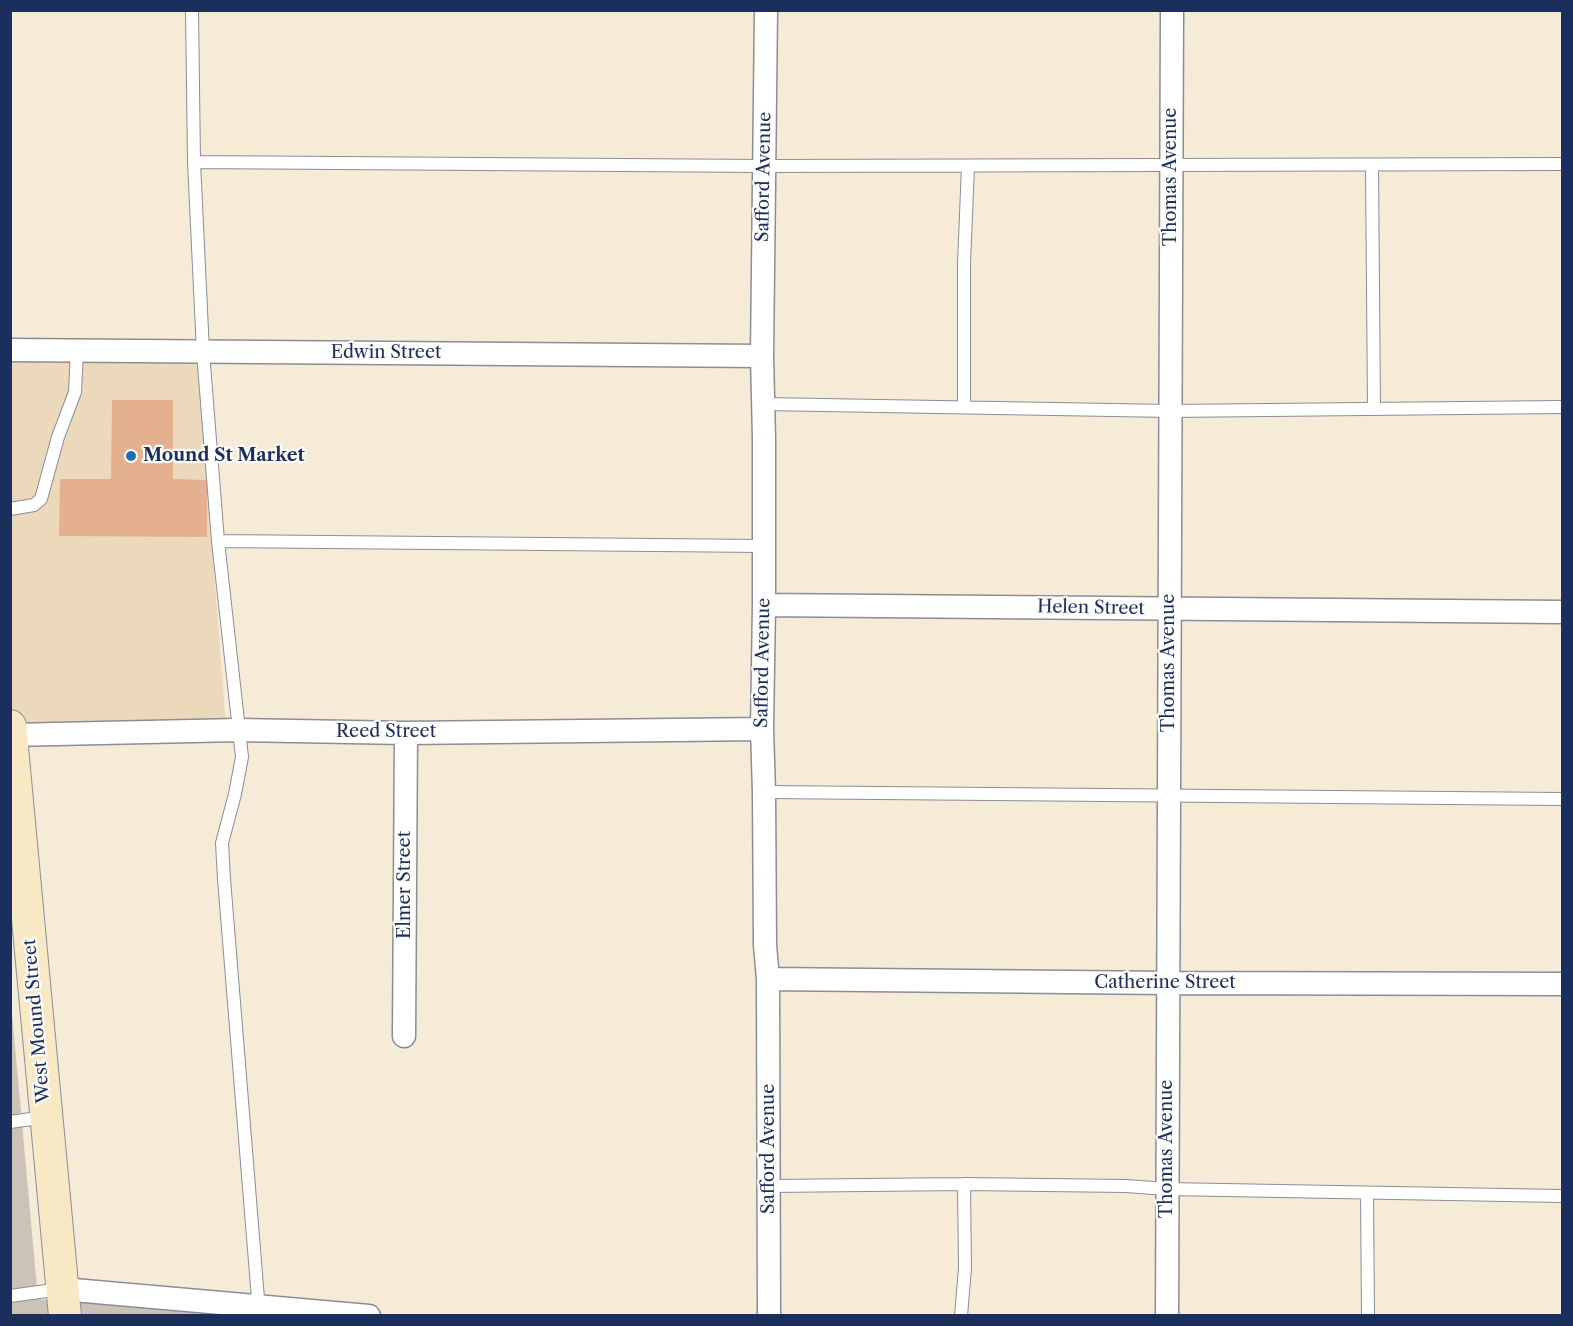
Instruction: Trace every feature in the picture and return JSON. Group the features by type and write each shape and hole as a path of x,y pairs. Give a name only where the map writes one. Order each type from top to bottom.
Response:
{"street":[{"name":"Safford Avenue","path":"766,10 762,356 764,404 762,729 765,945 768,979 770,1316"},
{"name":"Thomas Avenue","path":"1167,1316 1172,10"},
{"name":"Edwin Street","path":"10,350 762,356"},
{"name":"Helen Street","path":"764,605 1563,612"},
{"name":"Reed Street","path":"11,730 406,733 762,729"},
{"name":"West Mound Street","path":"11,730 24,934 46,1117 63,1302"},
{"name":"Elmer Street","path":"404,1036 406,733"},
{"name":"Catherine Street","path":"768,979 1563,984"},
{"path":"63,1302 369,1316"}],"lane":[{"path":"192,10 194,162 203,352 218,541 242,757 222,843 259,1311"},
{"path":"194,162 764,166 1563,164"},
{"path":"1372,165 1374,409"},
{"path":"964,407 964,264 968,166"},
{"path":"10,508 34,505 41,499 58,437 75,392 77,351"},
{"path":"764,404 1170,411 1563,407"},
{"path":"218,541 764,546"},
{"path":"764,792 1563,799"},
{"path":"10,1122 46,1117"},
{"path":"961,1316 965,1268 964,1184"},
{"path":"769,1186 964,1184 1126,1186 1167,1189 1563,1196"},
{"path":"1367,1193 1368,1316"},
{"path":"10,1296 63,1302"}],"shaded area":[{"path":"11,359 198,360 226,727 11,724"},
{"path":"10,991 38,1299 218,1315 11,1315"}],"building":[{"path":"112,400 173,400 173,479 207,480 207,537 59,536 60,479 111,479"}],"place":[{"name":"Mound St Market","path":"131,456"}]}
